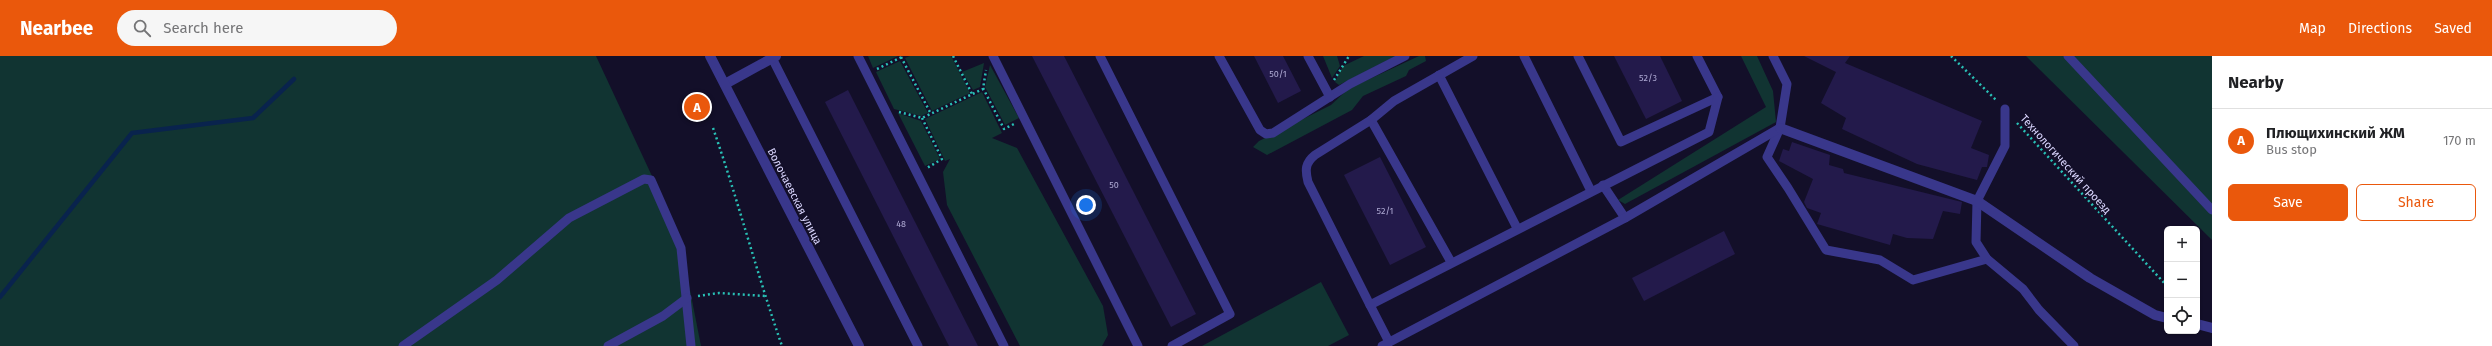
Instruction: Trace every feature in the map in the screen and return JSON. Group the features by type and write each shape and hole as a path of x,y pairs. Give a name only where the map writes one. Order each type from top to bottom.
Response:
{"street":[{"name":"Волочаевская улица","path":"710,56 859,346"},
{"path":"725,84 773,57"},
{"path":"1780,128 1977,201 2090,278 2155,315 2164,317"},
{"path":"2200,325 2212,328"}],"lane":[{"path":"858,56 1004,346"},
{"path":"992,56 1138,346"},
{"path":"1100,56 1230,314 1172,346"},
{"path":"1219,56 1260,130 1266,134 1273,133 1328,93 1350,84 1405,56"},
{"path":"1308,56 1328,93"},
{"path":"1473,56 1394,101 1372,120 1315,155 1308,162 1306,172 1308,182 1370,305 1385,344 1625,218 1780,128"},
{"path":"1524,56 1591,191"},
{"path":"1578,56 1621,142 1718,97"},
{"path":"1370,305 1517,228 1709,132 1718,97 1697,56"},
{"path":"1773,56 1787,84 1780,128 1767,157 1826,250 1880,260 1913,280 1988,259"},
{"path":"2068,56 2212,210"},
{"path":"773,57 918,346"},
{"path":"1439,75 1517,228"},
{"path":"2005,109 2005,146 1977,201 1976,242 1988,259 2023,290 2039,310 2074,346"},
{"path":"1372,120 1451,262"},
{"path":"403,346 497,280 569,218 644,179 651,180 681,248 691,346"},
{"path":"1603,185 1625,218"},
{"path":"608,346 664,316 687,298"}],"path":[{"path":"952,56 972,94"},
{"path":"1328,93 1349,56"},
{"name":"Технологический проезд","path":"1951,56 2005,109 2164,283"},
{"path":"867,74 903,57 931,114"},
{"path":"987,65 983,87 1004,129 1024,119"},
{"path":"884,108 922,118 972,94 983,87"},
{"path":"917,173 942,160 922,118"},
{"path":"713,128 782,346"},
{"path":"687,298 719,293 765,296"}],"green space":[{"path":"0,56 596,56 679,234 701,346 0,346"},
{"path":"868,56 898,56 873,68"},
{"path":"910,56 951,56 970,93 932,111 905,58"},
{"path":"1323,56 1337,56 1340,66 1332,78"},
{"path":"1364,56 1396,56 1339,85 1335,82 1343,66"},
{"path":"1419,56 1425,56 1426,61 1409,70 1406,76 1363,96 1352,110 1267,155 1253,147 1259,141 1331,105 1348,89"},
{"path":"1741,56 1757,56 1773,91 1776,122 1625,204 1618,200 1766,107"},
{"path":"2026,56 2212,56 2212,240 2200,228 2200,226 2198,226"},
{"path":"900,61 928,113 921,116 894,109 876,72"},
{"path":"984,63 980,87 973,90 962,72"},
{"path":"990,65 1019,118 1005,125 985,87"},
{"path":"982,92 1002,133 992,138 1017,148 1103,306 1108,335 1102,346 1020,346 947,205 943,172 950,159 945,161 925,119"},
{"path":"898,113 921,121 940,159 925,166"},
{"path":"1321,282 1349,335 1328,346 1202,346"}],"building":[{"path":"1032,56 1064,56 1196,314 1171,327"},
{"path":"1254,56 1283,56 1301,91 1278,103"},
{"path":"1614,56 1660,56 1682,101 1646,119"},
{"path":"1804,56 1850,56 1845,63 1982,121 1971,148 1989,155 1987,167 1982,167 1977,180 1917,164 1842,129 1846,118 1821,103 1836,72"},
{"path":"848,90 978,346 949,346 825,102"},
{"path":"1792,142 1830,155 1829,165 1843,169 1844,173 1962,202 1960,214 1943,211 1933,239 1907,238 1893,234 1890,245 1817,224 1821,213 1807,208 1804,202 1813,179 1779,161 1783,149 1789,151"},
{"path":"1380,157 1426,247 1390,265 1344,175"},
{"path":"1724,231 1735,254 1644,301 1632,278"}],"waterway":[{"path":"0,297 132,133 253,118 294,79"}],"place":[{"name":"Плющихинский ЖМ","path":"697,107"}]}
